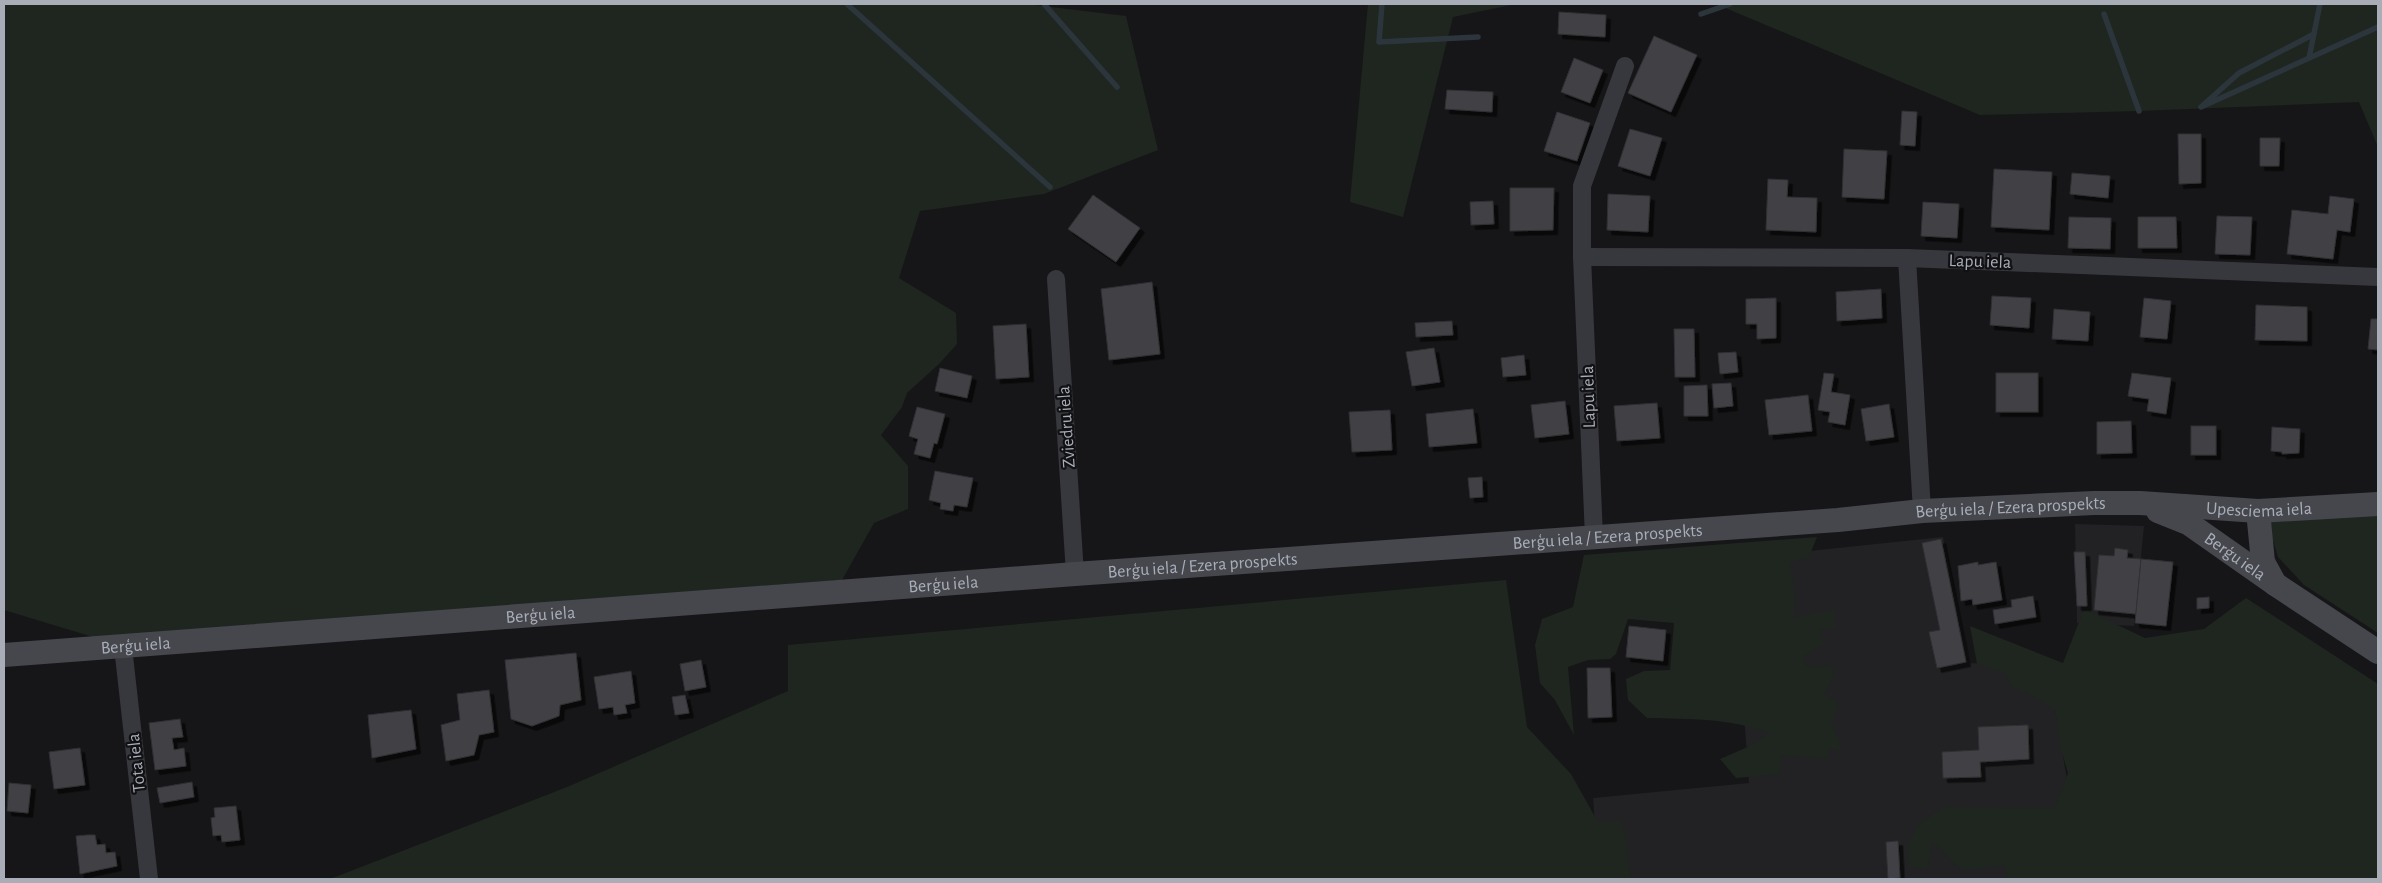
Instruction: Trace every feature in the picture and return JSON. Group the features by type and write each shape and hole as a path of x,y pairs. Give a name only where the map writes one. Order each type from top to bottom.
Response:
{"main road":[{"name":"Berģu iela / Ezera prospekts","path":"1075,574 1838,520 1922,511 2094,503 2140,504"},
{"name":"Berģu iela","path":"2140,504 2188,523 2275,584 2378,652"},
{"name":"Upesciema iela","path":"2140,504 2258,511 2378,504"},
{"name":"Berģu iela","path":"2258,511 2263,562 2275,584"},
{"name":"Berģu iela","path":"4,655 1075,574"}],"street":[{"name":"Lapu iela","path":"1594,537 1582,257 1582,186 1625,66"},
{"name":"Lapu iela","path":"1582,257 1908,258 2378,277"},
{"path":"1908,258 1922,511"},
{"name":"Zviedru iela","path":"1056,279 1075,574"},
{"name":"Tota iela","path":"123,647 149,879"}],"shaded area":[{"path":"4,4 1026,4 1126,16 1158,150 1044,194 920,211 899,278 956,313 957,344 939,364 907,393 902,407 881,435 908,466 908,509 874,523 842,580 93,637 4,610"},
{"path":"1368,4 1516,4 1453,17 1403,217 1350,202"},
{"path":"1716,4 2378,4 2378,147 2359,102 1980,115"},
{"path":"2378,512 2378,633 2304,585 2278,557 2266,517"},
{"path":"2075,524 2144,526 2134,626 2077,623"},
{"path":"1817,537 1809,557 1790,563 1795,594 1793,618 1834,610 1834,628 1820,629 1823,645 1803,656 1805,664 1814,668 1834,665 1831,683 1824,694 1838,703 1831,724 1839,739 1841,751 1828,747 1828,758 1782,755 1779,774 1736,778 1720,759 1750,746 1770,733 1739,724 1724,722 1647,718 1628,700 1626,679 1644,671 1670,670 1674,623 1628,619 1616,654 1610,659 1588,660 1568,667 1574,735 1555,700 1540,683 1535,645 1542,619 1573,607 1584,555"},
{"path":"1943,537 1970,663 2048,668 2084,879 1599,879 1593,798 1749,783 1734,559"},
{"path":"1506,580 1527,727 1571,774 1598,822 1622,821 1631,879 330,879 567,787 788,691 788,645"},
{"path":"2246,598 2378,684 2378,879 2007,879 2005,865 1963,871 1933,842 1927,869 1909,867 1908,847 1917,826 1943,807 2055,809 2068,773 2060,746 2055,710 2037,698 2012,686 2005,673 1977,664 1970,626 2063,663 2084,609 2145,638 2204,629"}],"building":[{"path":"1559,12 1606,15 1605,37 1558,34"},
{"path":"1654,36 1697,55 1671,112 1628,93"},
{"path":"1574,58 1603,70 1590,103 1561,92"},
{"path":"1447,90 1493,92 1492,112 1445,109"},
{"path":"1902,111 1917,112 1915,146 1900,145"},
{"path":"1557,112 1590,123 1577,161 1544,151"},
{"path":"1630,129 1662,138 1650,176 1618,166"},
{"path":"2178,134 2201,134 2201,183 2179,184"},
{"path":"2260,138 2280,138 2279,166 2260,166"},
{"path":"1844,149 1887,151 1884,199 1842,197"},
{"path":"1994,169 2052,172 2049,230 1991,227"},
{"path":"2072,173 2110,176 2108,198 2070,194"},
{"path":"1768,179 1788,180 1787,197 1817,198 1816,232 1766,230"},
{"path":"1510,188 1554,188 1553,230 1510,231"},
{"path":"1608,194 1650,196 1648,232 1607,230"},
{"path":"1093,195 1140,228 1116,262 1068,229"},
{"path":"2330,196 2354,199 2350,232 2337,230 2333,259 2287,254 2292,210 2328,214"},
{"path":"1493,201 1494,224 1471,225 1470,202"},
{"path":"1923,202 1959,204 1957,238 1921,236"},
{"path":"2217,216 2252,217 2250,255 2215,254"},
{"path":"2069,217 2111,218 2110,249 2068,248"},
{"path":"2138,217 2176,217 2177,248 2138,248"},
{"path":"1152,282 1160,354 1109,360 1101,289"},
{"path":"1881,289 1882,318 1837,321 1836,292"},
{"path":"1992,296 2031,298 2029,328 1990,325"},
{"path":"1776,298 1776,338 1757,339 1757,324 1746,324 1746,299"},
{"path":"2144,298 2171,301 2167,339 2140,337"},
{"path":"2256,305 2307,307 2307,341 2255,340"},
{"path":"2054,309 2090,312 2088,341 2052,339"},
{"path":"2371,319 2378,319 2378,350 2368,349"},
{"path":"1452,321 1453,335 1416,337 1415,323"},
{"path":"1026,324 1029,377 996,379 993,326"},
{"path":"1674,329 1694,329 1695,377 1675,377"},
{"path":"1434,348 1440,382 1412,386 1406,352"},
{"path":"1736,352 1738,372 1720,374 1718,353"},
{"path":"1524,355 1526,375 1503,377 1501,358"},
{"path":"940,368 972,376 967,398 935,391"},
{"path":"1824,373 1834,374 1831,392 1850,395 1845,425 1828,422 1830,412 1818,410"},
{"path":"1996,373 2038,373 2038,412 1996,412"},
{"path":"2132,373 2171,378 2166,414 2147,411 2149,399 2128,396"},
{"path":"1731,383 1733,406 1714,408 1712,384"},
{"path":"1707,385 1708,416 1684,416 1684,386"},
{"path":"1808,395 1812,431 1769,435 1765,400"},
{"path":"1565,401 1569,434 1535,438 1531,405"},
{"path":"1657,403 1660,438 1617,441 1614,406"},
{"path":"1889,404 1894,437 1866,441 1861,409"},
{"path":"917,407 945,414 937,444 934,443 930,458 914,454 918,439 909,436"},
{"path":"1473,409 1477,443 1429,447 1426,414"},
{"path":"1390,410 1392,450 1352,452 1349,412"},
{"path":"2131,421 2132,453 2097,454 2097,422"},
{"path":"2191,426 2216,426 2216,455 2191,455"},
{"path":"2272,427 2300,429 2299,453 2282,454 2282,452 2271,451"},
{"path":"935,471 973,478 967,507 954,505 953,511 940,509 941,503 929,500"},
{"path":"1482,477 1483,497 1470,498 1468,478"},
{"path":"1941,539 1966,662 1937,668 1929,632 1940,630 1922,543"},
{"path":"2115,548 2128,550 2127,558 2141,559 2136,614 2094,610 2099,555 2114,556"},
{"path":"2074,552 2085,552 2087,606 2077,606"},
{"path":"2141,559 2173,562 2166,626 2135,623"},
{"path":"1978,562 1978,565 1996,562 2002,600 1973,605 1972,599 1961,601 1958,566"},
{"path":"2033,596 2036,617 1995,624 1993,610 2012,607 2011,600"},
{"path":"2209,597 2209,608 2197,609 2197,598"},
{"path":"1629,626 1666,630 1663,661 1626,657"},
{"path":"576,653 581,700 560,705 559,716 532,726 511,719 505,660"},
{"path":"701,660 706,687 685,691 680,664"},
{"path":"1587,668 1610,668 1612,717 1588,718"},
{"path":"631,671 635,703 625,705 627,713 614,715 613,707 599,709 594,677"},
{"path":"489,690 494,732 479,735 474,755 446,761 441,725 460,720 457,694"},
{"path":"685,695 689,713 675,715 672,697"},
{"path":"411,710 416,749 372,758 368,715"},
{"path":"180,719 183,737 172,738 174,750 184,748 186,766 155,770 149,723"},
{"path":"2028,725 2029,759 1980,762 1981,777 1943,778 1942,752 1979,750 1978,727"},
{"path":"80,748 85,785 54,789 49,752"},
{"path":"192,782 194,797 160,803 157,788"},
{"path":"9,783 31,785 28,813 7,811"},
{"path":"236,806 240,840 222,842 221,835 213,836 211,818 215,817 214,808"},
{"path":"95,835 97,845 105,844 106,853 115,852 117,866 80,874 76,836"},
{"path":"1898,841 1900,878 1888,879 1886,842"}],"waterway":[{"path":"847,4 1050,187"},
{"path":"1044,4 1117,87"},
{"path":"1382,4 1379,42 1478,37"},
{"path":"1701,14 1730,4"},
{"path":"2309,58 2320,4"},
{"path":"2104,14 2139,111"},
{"path":"2314,34 2239,73 2201,107 2378,27"}]}
